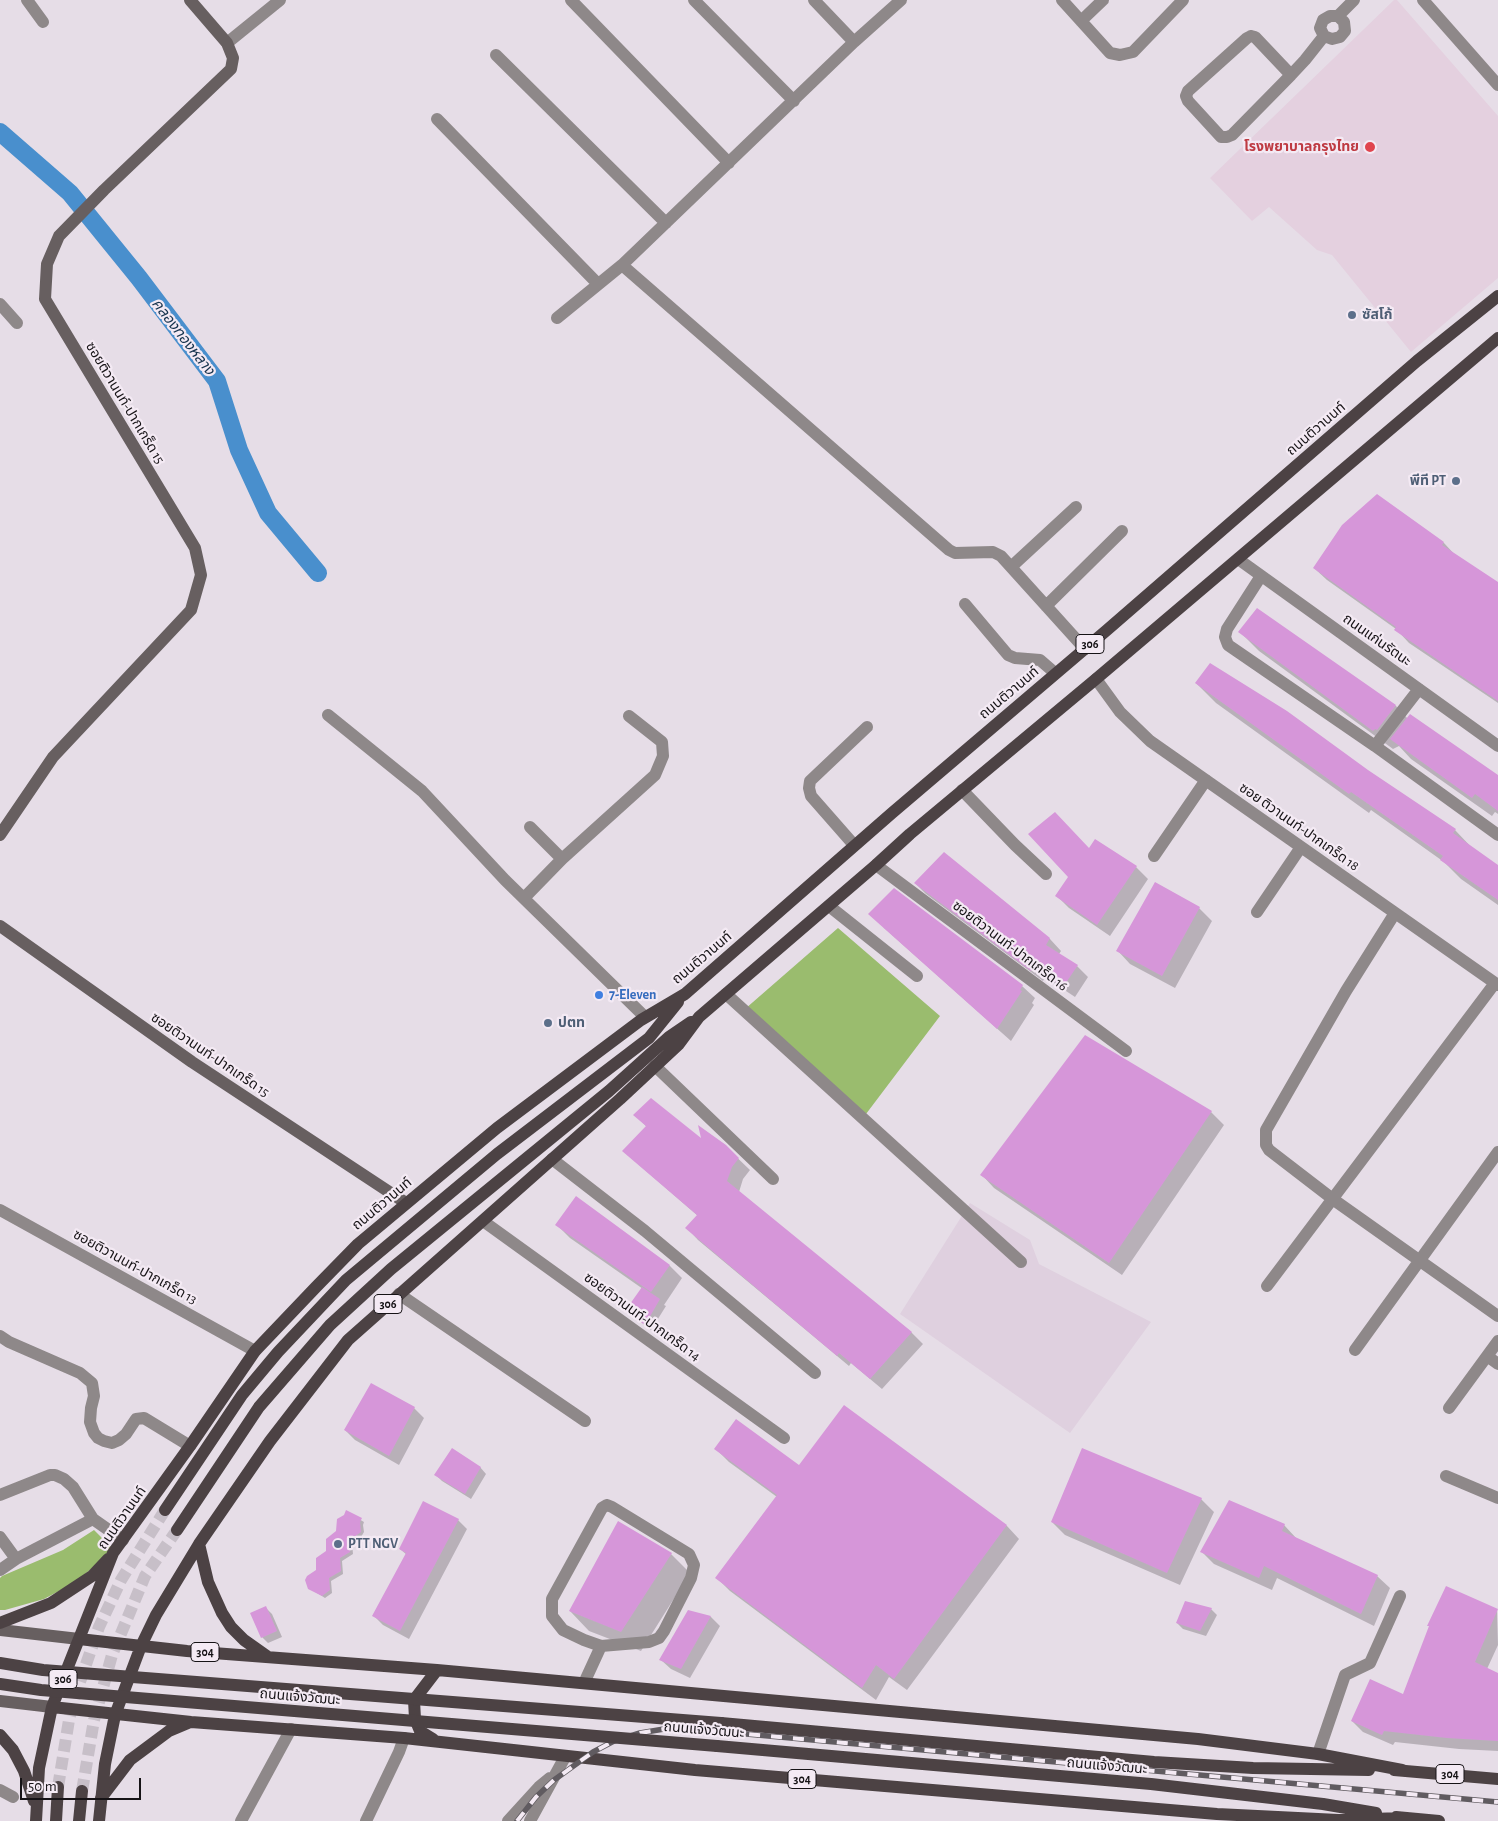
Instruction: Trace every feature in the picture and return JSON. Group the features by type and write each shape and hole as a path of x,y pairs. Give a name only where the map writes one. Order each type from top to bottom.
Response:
{"main road":[{"name":"ถนนติวานนท์","path":"36,1816 40,1768 52,1707 113,1553 255,1351 358,1244 406,1203 497,1128 645,1017 684,994 1417,361 1498,296"},
{"name":"306","path":"177,1530 259,1407 330,1325 399,1263 609,1091 669,1037 726,994 910,834 1498,338"},
{"name":"306","path":"165,1510 242,1395 278,1352 346,1280 497,1154 649,1038 684,994"},
{"name":"306","path":"100,1821 105,1764 115,1715 141,1646 156,1615 198,1544 270,1441 348,1340 679,1044 699,1016"},
{"path":"198,1544 208,1582 222,1613 231,1627 244,1640 268,1657"},
{"path":"0,1623 51,1603 92,1576 113,1553"},
{"name":"ถนนแจ้งวัฒนะ","path":"79,1640 584,1683 1198,1740 1318,1754 1402,1770"},
{"name":"ถนนแจ้งวัฒนะ","path":"0,1663 43,1670 721,1723 1154,1762 1252,1768 1402,1770 1498,1779"},
{"path":"437,1670 414,1700 415,1719 420,1731 437,1742"},
{"name":"ถนนแจ้งวัฒนะ","path":"0,1684 41,1690 1152,1784 1323,1804 1404,1818 1439,1821"},
{"name":"ถนนแจ้งวัฒนะ","path":"52,1707 191,1722 291,1728 404,1738 695,1770 1217,1818 1338,1820 1404,1818"},
{"path":"101,1798 130,1760 169,1731 191,1722"},
{"path":"0,1735 13,1750 24,1771 36,1816"},
{"path":"56,1821 58,1787"},
{"path":"79,1821 82,1791"}],"street":[{"path":"27,0 43,22"},
{"path":"190,0 227,43 280,0"},
{"path":"571,0 730,163"},
{"path":"694,0 794,101"},
{"path":"814,0 854,42"},
{"path":"556,318 622,265 854,42 902,0"},
{"path":"1062,0 1110,53 1120,55 1134,52 1183,0"},
{"path":"1081,21 1103,0"},
{"path":"1292,75 1255,37 1251,36 1195,84 1186,96 1188,101 1221,137 1232,135 1292,75 1324,36 1332,39 1340,37 1345,30 1344,22 1338,16 1354,0"},
{"path":"1423,0 1498,85"},
{"name":"ซอยติวานนท์-ปากเกร็ด 15","path":"0,835 52,757 191,610 201,575 195,548 45,299 46,264 59,236 104,190 231,69 233,58 227,43"},
{"path":"496,55 666,223"},
{"path":"437,118 598,284"},
{"path":"622,265 949,550 955,553 994,552 1000,556 1085,649"},
{"path":"0,304 17,322"},
{"path":"1011,567 1076,507"},
{"path":"1046,606 1122,531"},
{"name":"ถนนแก่นรัตนะ","path":"1238,559 1498,746"},
{"path":"1261,576 1227,629 1225,637 1228,645 1375,746 1498,835"},
{"path":"965,604 1008,654 1015,658 1040,660 1055,673"},
{"name":"ซอย ติวานนท์-ปากเกร็ด 18","path":"1096,679 1120,712 1150,741 1497,984"},
{"path":"1375,746 1419,688"},
{"path":"328,715 422,791 524,898 645,1017"},
{"path":"524,898 562,859 655,775 663,756 662,742 629,716"},
{"path":"854,846 811,796 809,788 810,781 867,727"},
{"path":"1154,856 1206,780"},
{"path":"962,790 1046,874"},
{"path":"530,827 562,859"},
{"path":"1257,912 1301,847"},
{"name":"ซอยติวานนท์-ปากเกร็ด 16","path":"876,865 1126,1051"},
{"path":"829,906 917,976"},
{"path":"1395,913 1346,991 1266,1130 1265,1140 1269,1150 1334,1200 1498,1316"},
{"name":"ซอยติวานนท์-ปากเกร็ด 15","path":"0,926 192,1062 406,1203"},
{"path":"1267,1286 1497,984"},
{"path":"726,994 1021,1262"},
{"path":"655,1066 773,1179"},
{"path":"1355,1350 1498,1152"},
{"path":"552,1159 645,1231 815,1373"},
{"name":"ซอยติวานนท์-ปากเกร็ด 13","path":"0,1210 255,1351"},
{"name":"ซอยติวานนท์-ปากเกร็ด 14","path":"483,1221 784,1438"},
{"path":"399,1294 585,1421"},
{"path":"0,1336 9,1342 80,1373 92,1383 94,1396 90,1422 98,1438 112,1443 119,1440 132,1427 136,1419 144,1418 190,1446"},
{"path":"1450,1408 1498,1341"},
{"path":"1487,1356 1498,1364"},
{"path":"0,1495 50,1475 55,1475 64,1479 73,1487 93,1519 123,1540"},
{"path":"1446,1476 1498,1498"},
{"path":"607,1505 689,1554 694,1565 691,1578 660,1638 649,1642 601,1646 563,1630 552,1616 551,1607 552,1599 602,1508 607,1505"},
{"path":"0,1570 16,1559 93,1519"},
{"path":"0,1537 16,1559"},
{"path":"1318,1754 1345,1675 1370,1663 1400,1596"},
{"name":"ถนนแจ้งวัฒนะ","path":"0,1630 79,1640"},
{"path":"584,1683 601,1646"},
{"name":"ถนนแจ้งวัฒนะ","path":"0,1701 52,1707"},
{"path":"241,1821 291,1728"},
{"path":"366,1821 404,1738"},
{"path":"530,1821 565,1757"},
{"path":"508,1821 539,1787 556,1773"},
{"path":"0,1790 13,1797"}],"shaded area":[{"name":"โรงพยาบาลกรุงไทย","path":"1394,0 1397,0 1498,116 1498,278 1411,352 1332,255 1317,250 1269,207 1252,221 1210,178"},
{"path":"970,1203 1030,1240 1039,1264 1151,1322 1070,1433 900,1314"}],"green space":[{"path":"838,928 940,1016 866,1114 745,1009"},
{"path":"94,1530 114,1550 74,1583 44,1599 0,1610 0,1578 2,1576 63,1550"}],"building":[{"path":"1377,494 1444,542 1442,545 1498,582 1498,701 1394,630 1396,627 1313,568 1342,525"},
{"path":"1257,608 1396,705 1377,730 1373,731 1238,632"},
{"path":"1210,663 1287,711 1368,770 1456,829 1453,833 1498,865 1498,900 1440,860 1443,856 1351,792 1349,794 1195,683"},
{"path":"1410,714 1498,775 1498,811 1475,794 1472,798 1390,739"},
{"path":"1055,812 1089,848 1095,839 1137,866 1097,925 1055,896 1068,877 1028,834"},
{"path":"944,852 1050,938 1046,945 1078,965 1063,987 1034,966 1031,971 914,883"},
{"path":"1155,882 1200,907 1162,976 1116,951"},
{"path":"894,888 1023,985 1020,990 1022,991 997,1029 868,914"},
{"path":"1085,1035 1212,1111 1109,1263 980,1175"},
{"path":"651,1098 701,1138 698,1125 726,1145 739,1158 732,1167 727,1181 912,1332 870,1379 839,1353 837,1356 685,1228 697,1215 622,1151 646,1126 633,1115"},
{"path":"576,1196 670,1265 651,1292 555,1225"},
{"path":"642,1287 660,1299 645,1325 625,1311"},
{"path":"371,1383 415,1407 389,1456 344,1430"},
{"path":"844,1405 1007,1525 894,1679 876,1665 862,1688 715,1578 777,1495 714,1449 736,1419 799,1465"},
{"path":"452,1448 481,1467 465,1494 434,1475"},
{"path":"1082,1448 1202,1498 1167,1573 1051,1522"},
{"path":"1229,1500 1285,1524 1282,1531 1378,1575 1361,1614 1264,1566 1259,1578 1200,1552"},
{"path":"423,1501 459,1519 400,1631 372,1616 406,1553 399,1549"},
{"path":"346,1510 362,1518 360,1522 361,1532 350,1540 350,1552 340,1558 341,1571 329,1578 330,1590 322,1596 308,1589 305,1580 307,1576 316,1570 316,1558 326,1551 326,1539 336,1531 337,1519 344,1515"},
{"path":"618,1521 672,1553 621,1632 569,1611"},
{"path":"1446,1586 1498,1609 1475,1662 1498,1673 1498,1741 1384,1731 1382,1735 1351,1721 1370,1679 1403,1694 1429,1626 1427,1626"},
{"path":"1185,1601 1212,1608 1200,1631 1176,1623"},
{"path":"266,1606 277,1631 261,1638 250,1613"},
{"path":"688,1610 711,1616 681,1669 659,1660"}],"waterway":[{"name":"คลองทองหลาง","path":"0,132 70,193 139,278 217,381 239,450 268,513 318,573"}],"tunnel":[{"path":"58,1787 75,1696 99,1627 121,1580 165,1510"},
{"path":"82,1791 94,1720 112,1655 145,1576 177,1530"}],"railway":[{"path":"517,1821 536,1797 554,1780 593,1752 614,1741 640,1733 664,1729 691,1729 1498,1802"}],"place":[{"name":"โรงพยาบาลกรุงไทย","path":"1370,147"},
{"name":"ซัสโก้","path":"1352,315"},
{"name":"พีที PT","path":"1456,481"},
{"name":"7-Eleven","path":"599,995"},
{"name":"ปตท","path":"548,1023"},
{"name":"PTT NGV","path":"338,1544"}]}
